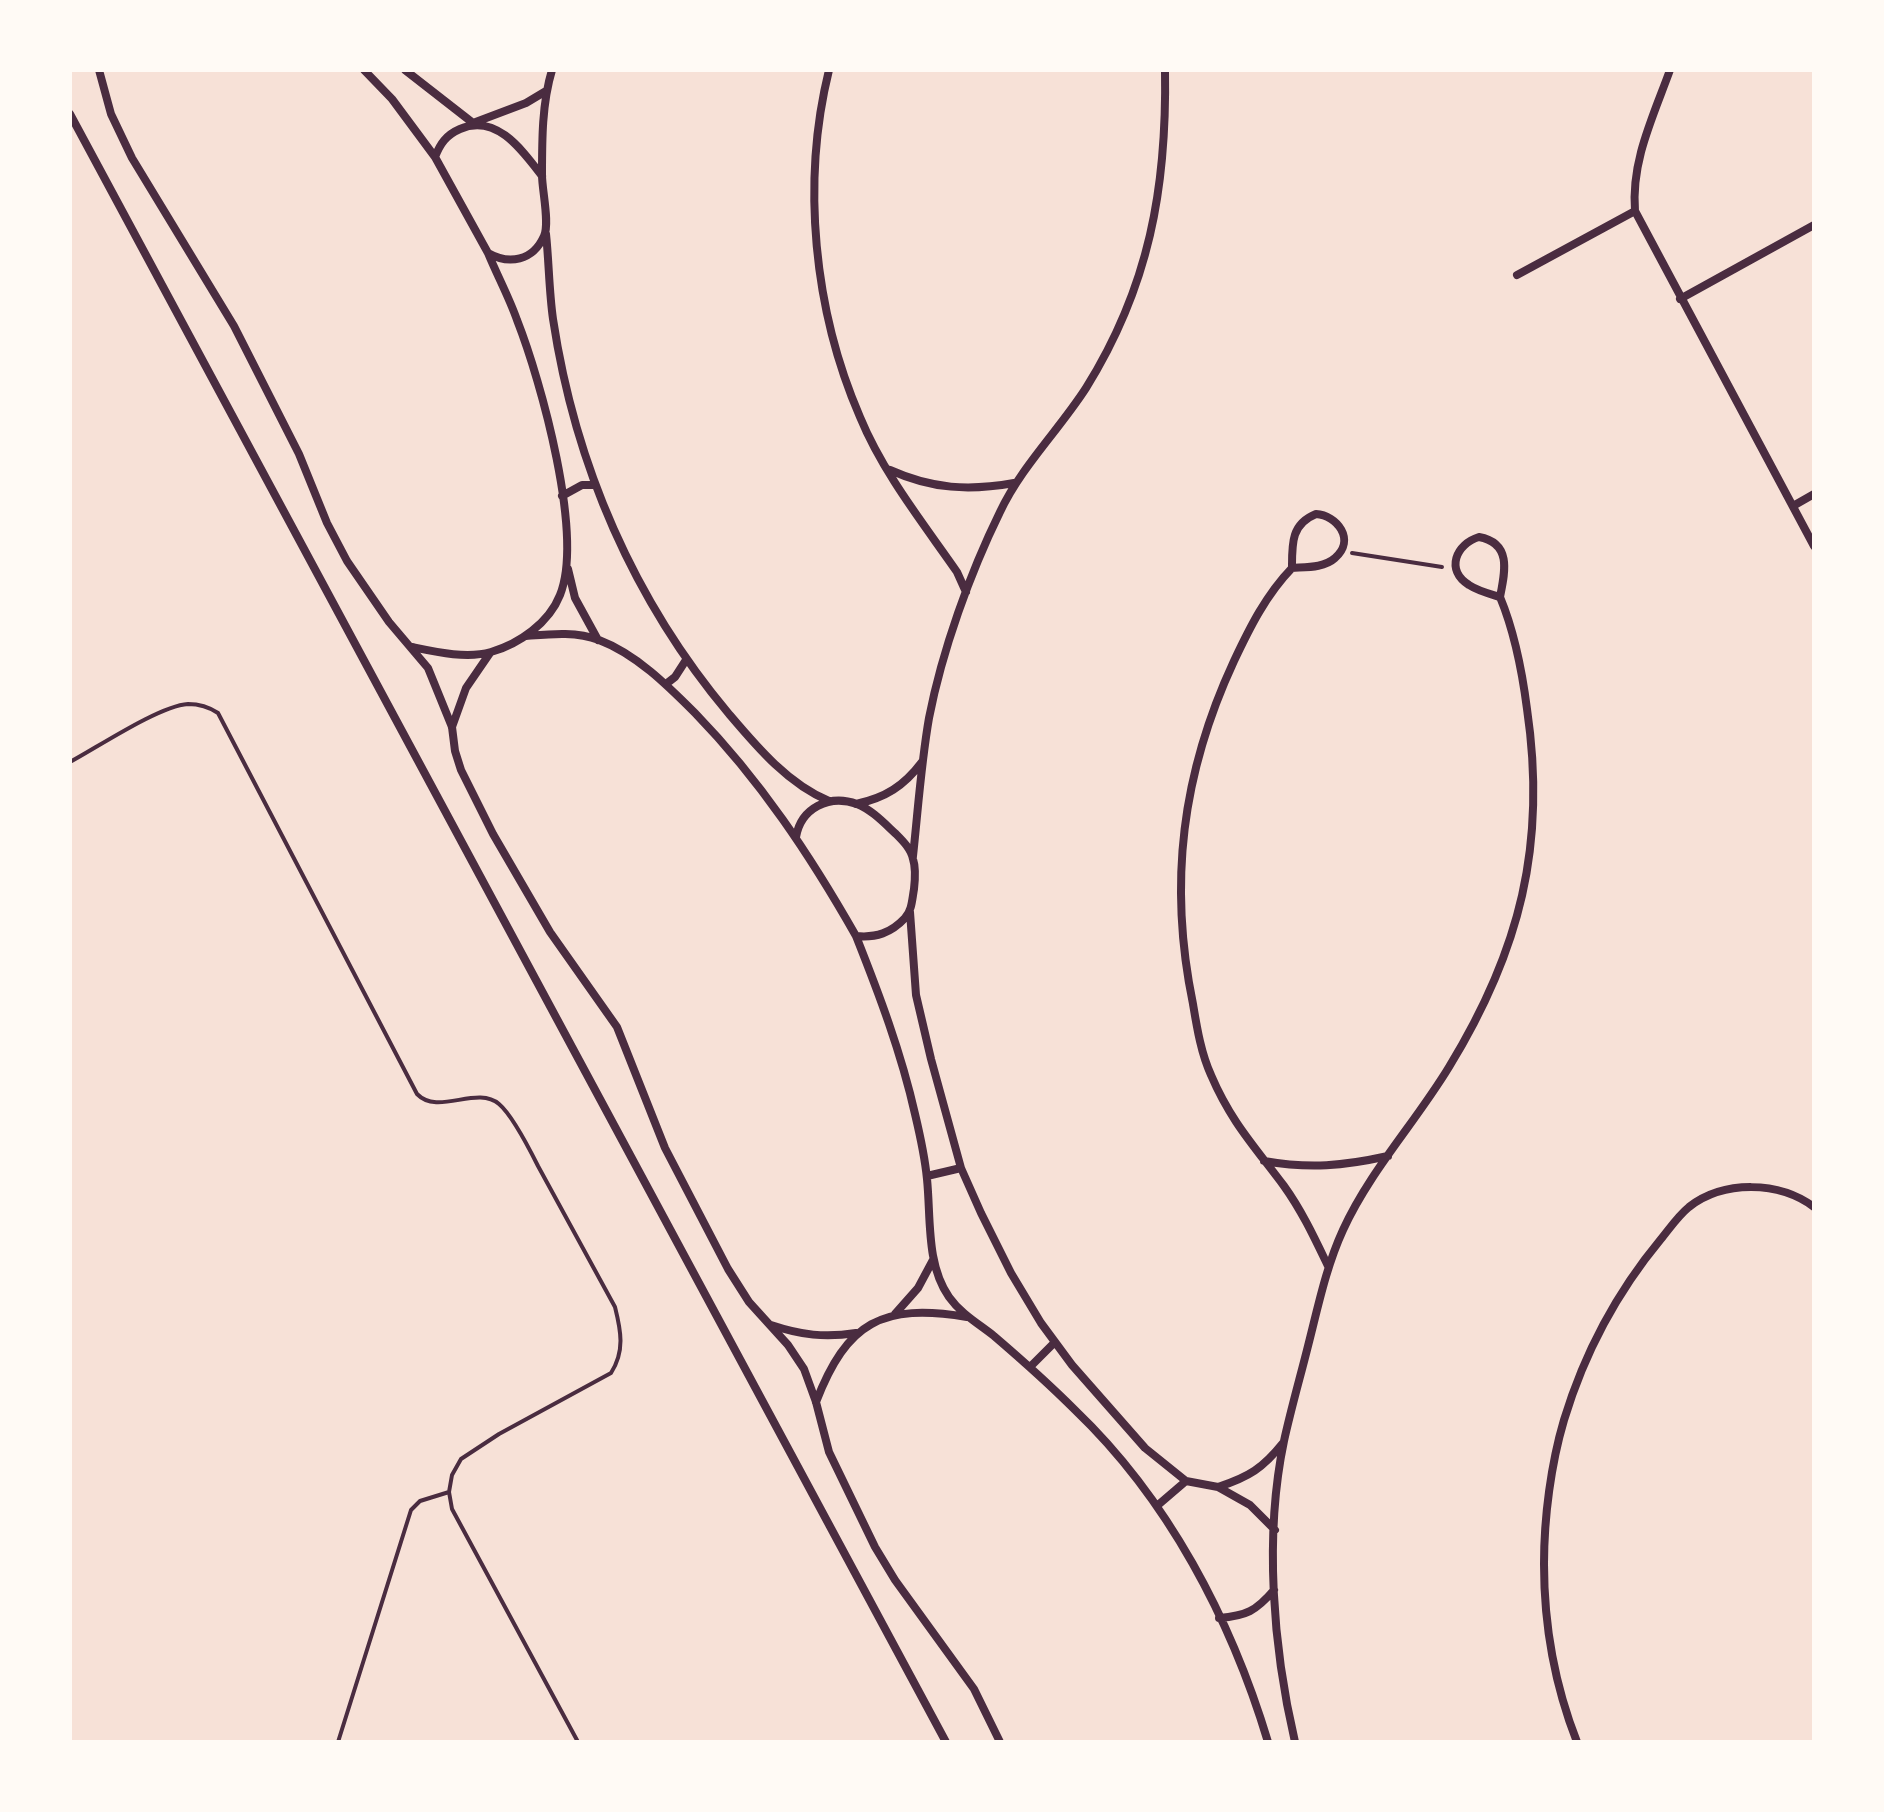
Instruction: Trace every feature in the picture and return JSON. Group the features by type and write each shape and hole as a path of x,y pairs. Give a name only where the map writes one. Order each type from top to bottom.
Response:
{"street":[{"path":"99,70 111,114 132,158 234,326 299,454 327,523 347,561 389,622 428,668 452,727 461,770 493,834 550,932 617,1027 670,1159 728,1269 749,1302 771,1325 804,1369 829,1452 875,1547 895,1580 974,1689 1000,1742"},
{"path":"364,70 392,99 435,157 488,253 518,320 552,443 562,496 566,564 575,598 598,640"},
{"path":"405,70 473,123 493,128 510,138 542,176"},
{"path":"552,70 546,91 542,176 553,316 560,359 578,434 595,485 648,600 686,660 751,740 814,795 829,801 856,804 877,799 900,787 923,761"},
{"path":"829,70 818,129 815,181 815,222 824,299 860,419 889,470 957,572 966,592"},
{"path":"1165,70 1165,149 1160,188 1155,221 1136,289 1108,351 1085,390 1014,483 979,557 937,685 923,761 913,856 915,884 910,912 916,995 961,1168 1011,1273 1055,1342 1145,1448 1186,1481 1218,1487 1250,1505 1275,1530"},
{"path":"1670,70 1639,156 1634,183 1635,211 1814,546"},
{"path":"435,157 439,146 450,133 526,103 546,91"},
{"path":"70,114 946,1742"},
{"path":"1517,275 1635,211"},
{"path":"1680,299 1814,225"},
{"path":"488,253 502,261 515,260 533,252 546,234"},
{"path":"889,470 918,483 950,487 993,487 1014,483"},
{"path":"562,496 582,485 595,485"},
{"path":"1793,506 1814,494"},
{"path":"1292,568 1324,564 1334,559 1341,551 1344,540 1343,531 1336,521 1316,514 1298,525 1294,536 1292,568 1277,584 1247,634 1206,728 1189,789 1181,865 1184,952 1199,1038 1220,1095 1235,1123 1300,1210 1328,1266"},
{"path":"1295,1742 1281,1662 1274,1590 1275,1530 1284,1442 1328,1266 1351,1215 1447,1071 1476,1021 1497,978 1514,932 1524,888 1532,837 1534,762 1519,655 1500,597 1506,565 1504,554 1489,539 1479,537 1468,541 1455,558 1461,579 1470,586 1500,597"},
{"path":"411,647 436,652 490,653 526,636 549,615 560,595 566,564"},
{"path":"526,636 557,633 583,635 598,640 635,661 666,684 755,780 796,837 856,936 890,1023 915,1116 927,1176 933,1260 949,1298 1079,1413 1158,1505 1190,1559 1219,1618 1249,1686 1268,1742"},
{"path":"452,727 466,688 490,653"},
{"path":"666,684 675,677 686,660"},
{"path":"796,837 799,823 809,811 829,801"},
{"path":"856,804 878,817 904,842 913,856"},
{"path":"856,936 872,937 895,929 910,912"},
{"path":"1264,1161 1330,1167 1388,1156"},
{"path":"927,1176 961,1168"},
{"path":"1577,1742 1559,1687 1551,1647 1544,1563 1555,1464 1564,1421 1579,1376 1597,1337 1640,1265 1690,1207 1706,1198 1748,1187 1772,1188 1794,1195 1814,1207"},
{"path":"771,1325 800,1334 822,1336 857,1332 895,1314 918,1288 933,1260"},
{"path":"895,1314 943,1313 967,1317"},
{"path":"816,1402 829,1368 857,1332"},
{"path":"1030,1367 1055,1342"},
{"path":"1218,1487 1243,1479 1266,1464 1284,1442"},
{"path":"1158,1505 1186,1481"},
{"path":"1219,1618 1240,1616 1261,1605 1274,1590"}],"path":[{"path":"1341,551 1456,569"},
{"path":"70,762 162,713 186,704 207,706 218,713 417,1094 422,1100 436,1102 486,1099 498,1103 523,1139 615,1307 621,1333 620,1359 611,1373 499,1434 461,1459 452,1475 449,1492 452,1509 578,1742"},
{"path":"338,1742 411,1510 420,1501 449,1492"}]}
